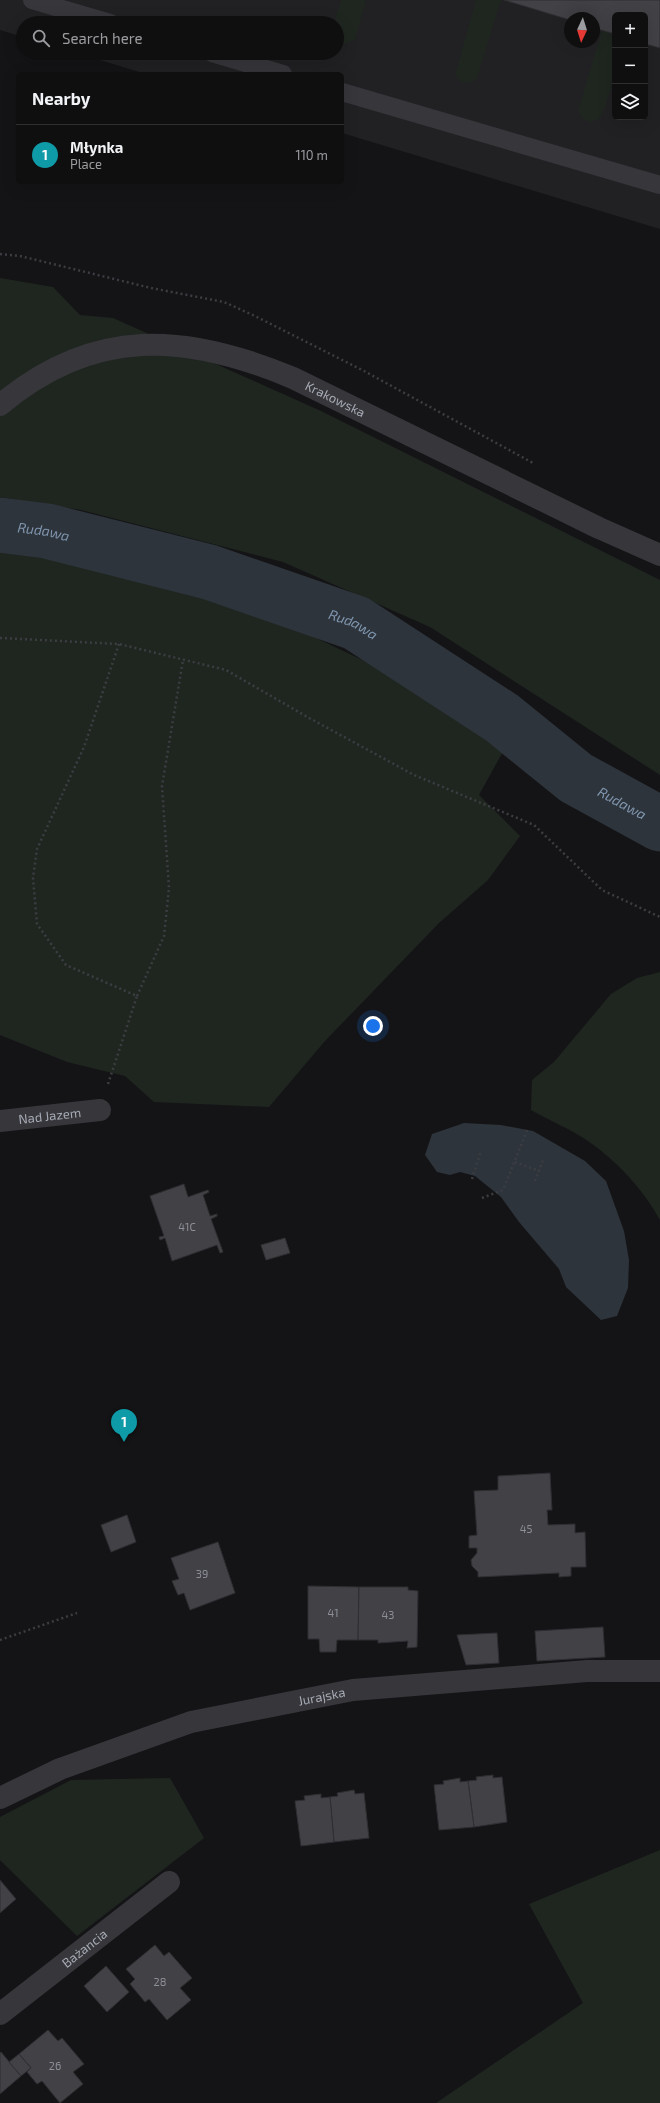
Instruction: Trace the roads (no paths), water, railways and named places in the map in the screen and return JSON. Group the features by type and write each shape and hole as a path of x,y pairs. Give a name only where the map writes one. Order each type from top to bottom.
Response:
{"street":[{"name":"Krakowska","path":"0,405 43,374 75,359 107,350 157,344 187,346 216,352 260,364 293,378 599,528 660,555"},
{"name":"Nad Jazem","path":"0,1121 100,1110"},
{"name":"Jurajska","path":"0,1798 60,1769 191,1722 353,1690 587,1671 660,1671"},
{"name":"Bażancia","path":"0,2014 169,1882"}],"lane":[{"path":"32,0 86,16"},
{"path":"236,60 276,72"},
{"path":"344,93 660,186"}],"waterway":[{"name":"Rudawa","path":"0,525 47,531 209,572 356,623 502,718 576,778 660,824"}],"place":[{"name":"Młynka","path":"124,1442"}]}
